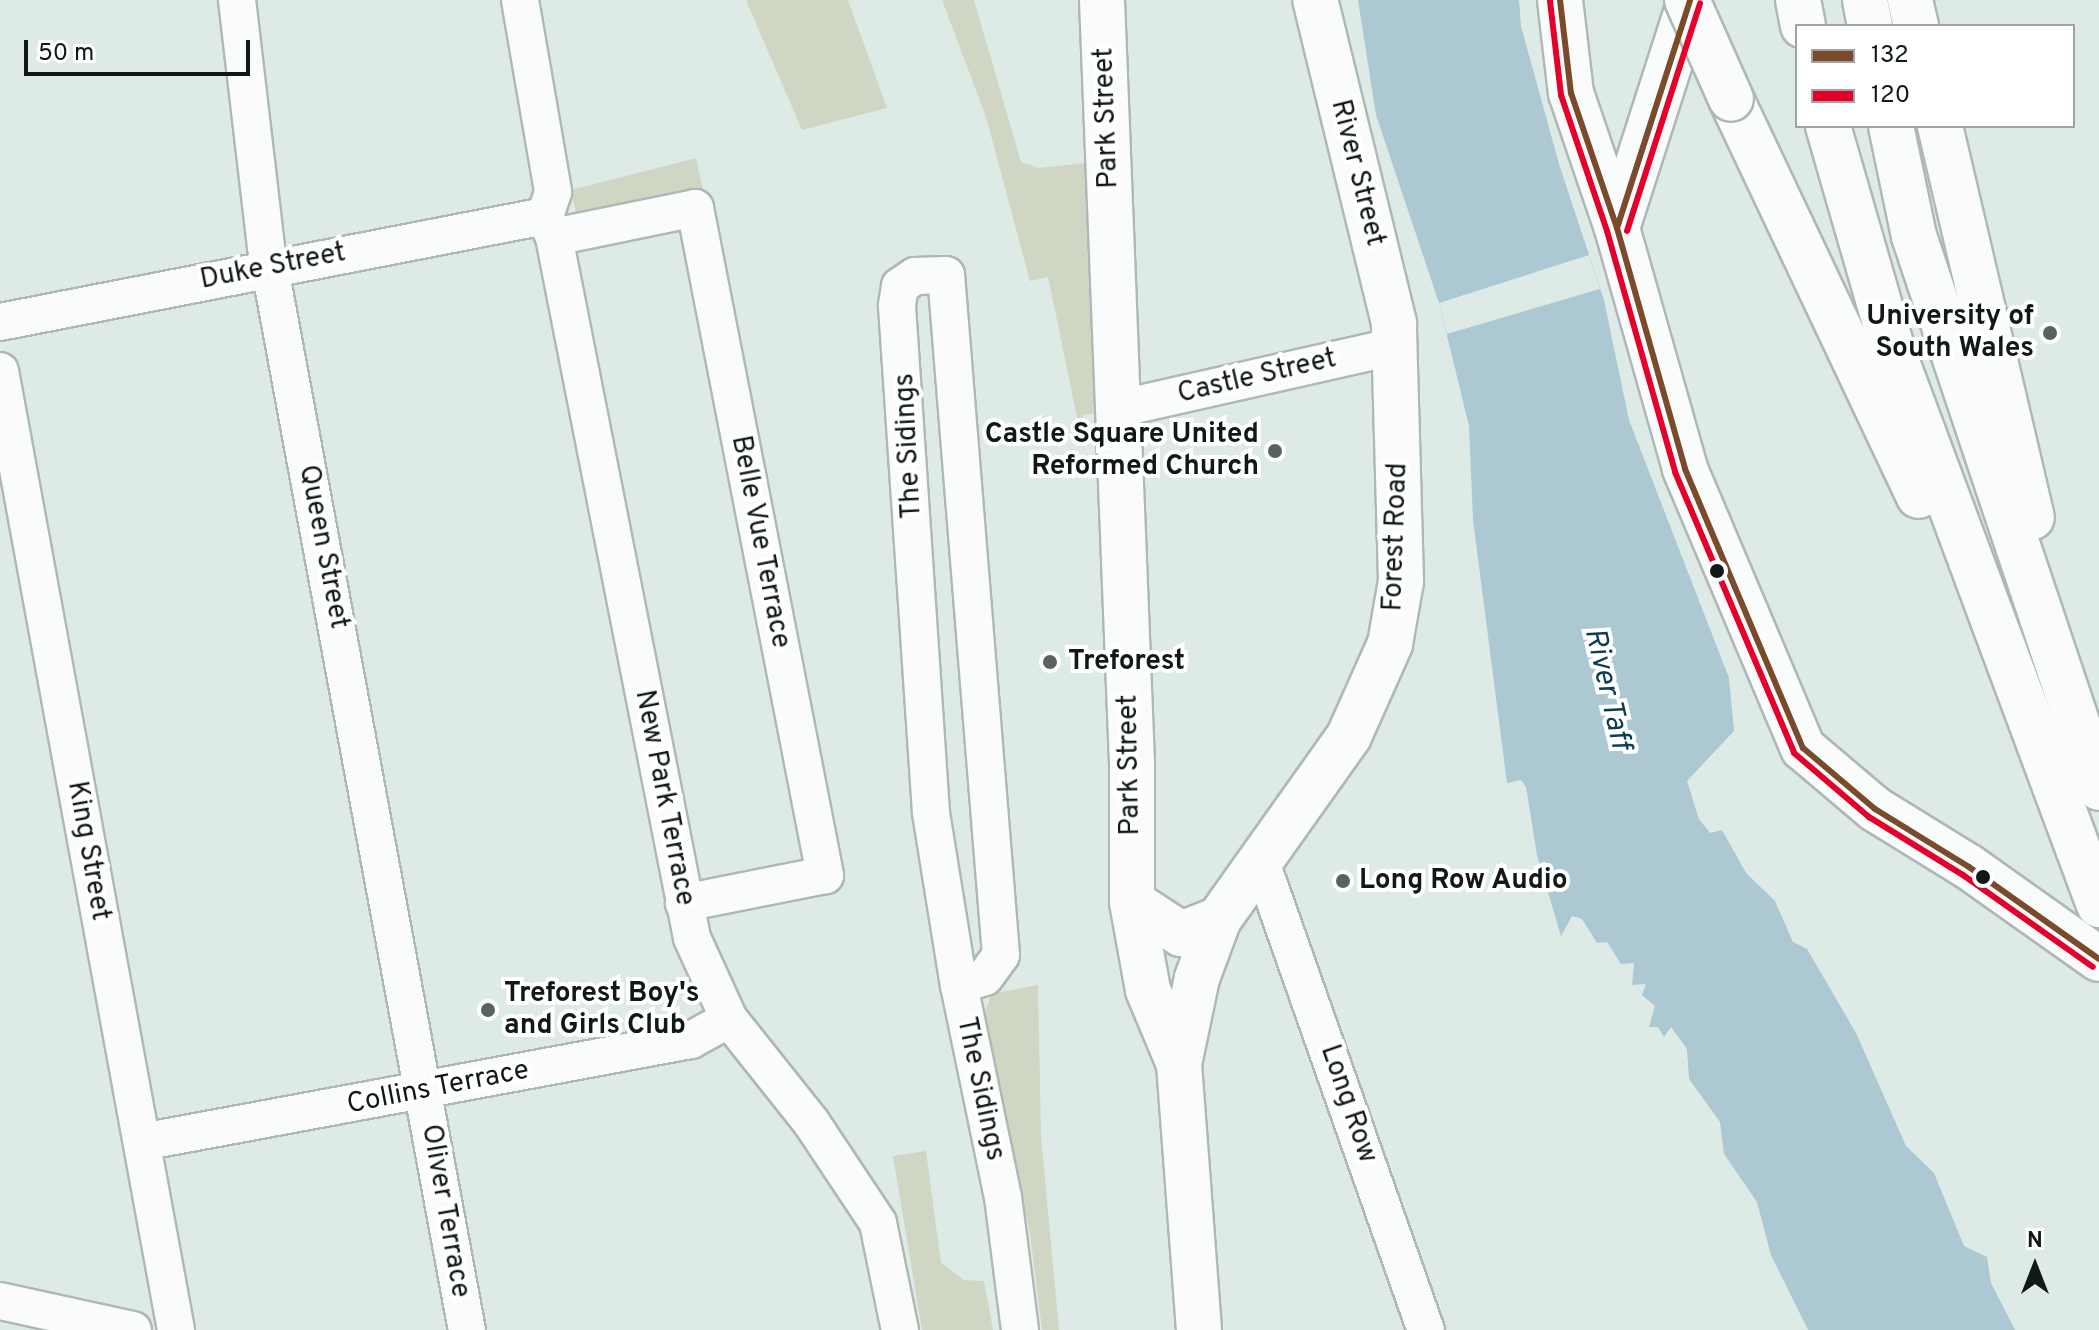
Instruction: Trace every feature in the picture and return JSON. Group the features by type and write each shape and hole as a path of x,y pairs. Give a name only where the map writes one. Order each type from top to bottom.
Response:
{"main road":[{"name":"Park Street","path":"1102,0 1132,902 1148,990 1179,1064 1199,1330"},
{"name":"River Street","path":"1315,0 1396,346"},
{"path":"1560,0 1571,93 1617,228 1685,469 1803,748 1875,809 1969,867 2099,959"},
{"path":"1617,228 1688,0"},
{"path":"1688,0 1731,99 2083,787"},
{"path":"1798,0 1803,24"},
{"path":"1865,0 1870,24"},
{"path":"1910,0 1916,24"},
{"path":"1829,128 1894,354 2083,787"},
{"path":"1891,128 1914,236 2083,787"},
{"path":"1940,128 2083,787 2094,893"},
{"name":"Forest Road","path":"1179,1064 1197,978 1219,919 1266,870 1349,736 1390,644 1401,581 1403,523 1396,346"},
{"path":"1132,902 1181,934 1219,919"}],"street":[{"name":"Queen Street","path":"237,0 271,267 423,1092"},
{"name":"New Park Terrace","path":"520,0 553,192 550,226 684,903 708,978 729,1019 811,1122 878,1223 900,1330"},
{"name":"Belle Vue Terrace","path":"550,226 695,208 825,875 684,903"},
{"name":"Duke Street","path":"0,322 271,267 550,226"},
{"name":"The Sidings","path":"959,985 985,977 1001,955 946,275 915,276 900,286 897,306 931,813 959,985 1003,1197 1020,1330"},
{"name":"Castle Street","path":"1117,409 1396,346"},
{"name":"King Street","path":"0,371 176,1330"},
{"name":"Long Row","path":"1266,870 1426,1330"},
{"name":"Collins Terrace","path":"142,1142 691,1040 729,1019"},
{"name":"Oliver Terrace","path":"423,1092 467,1330"},
{"path":"0,1301 133,1330"}],"green space":[{"path":"746,0 848,0 887,108 802,130"},
{"path":"942,0 974,0 1021,162 1039,168 1086,163 1096,413 1083,415 1084,451 1048,277 1030,281 986,117"},
{"path":"696,158 705,200 578,222 571,190"},
{"path":"1038,985 1041,1136 1059,1330 1042,1330 1030,1234 985,1014 991,994"},
{"path":"926,1151 941,1263 964,1280 984,1281 993,1330 922,1330 893,1156"}],"water":[{"name":"River Taff","path":"1358,0 1519,0 1521,26 1559,164 1604,300 1629,420 1729,678 1734,731 1687,781 1699,819 1710,833 1722,830 1746,873 1775,901 1793,942 1807,949 1856,1033 1906,1146 1934,1173 1964,1246 1987,1257 1991,1283 2015,1330 1808,1330 1771,1255 1757,1202 1724,1154 1720,1122 1689,1079 1687,1049 1671,1027 1664,1037 1658,1027 1649,1027 1655,1006 1642,995 1646,984 1632,985 1634,963 1621,964 1607,942 1597,943 1582,919 1572,916 1561,936 1537,855 1526,787 1521,780 1507,783 1473,520 1469,426 1439,303 1376,115"}],"pier":[{"path":"1589,255 1600,289 1447,334 1439,303"}],"transit line":[{"name":"132","path":"1560,0 1571,93 1617,228 1685,469 1803,748 1875,809 1969,867 2099,959"},
{"name":"132","path":"1617,228 1690,0"},
{"name":"120","path":"1550,1 1561,95 1607,231 1675,472 1794,753 1869,817 1963,875 2093,967"},
{"name":"120","path":"1627,231 1700,3"}],"place":[{"name":"University of South Wales","path":"2050,333"},
{"name":"Castle Square United Reformed Church","path":"1275,451"},
{"name":"Treforest","path":"1050,662"},
{"name":"Long Row Audio","path":"1343,881"},
{"name":"Treforest Boy's and Girls Club","path":"488,1010"}]}
